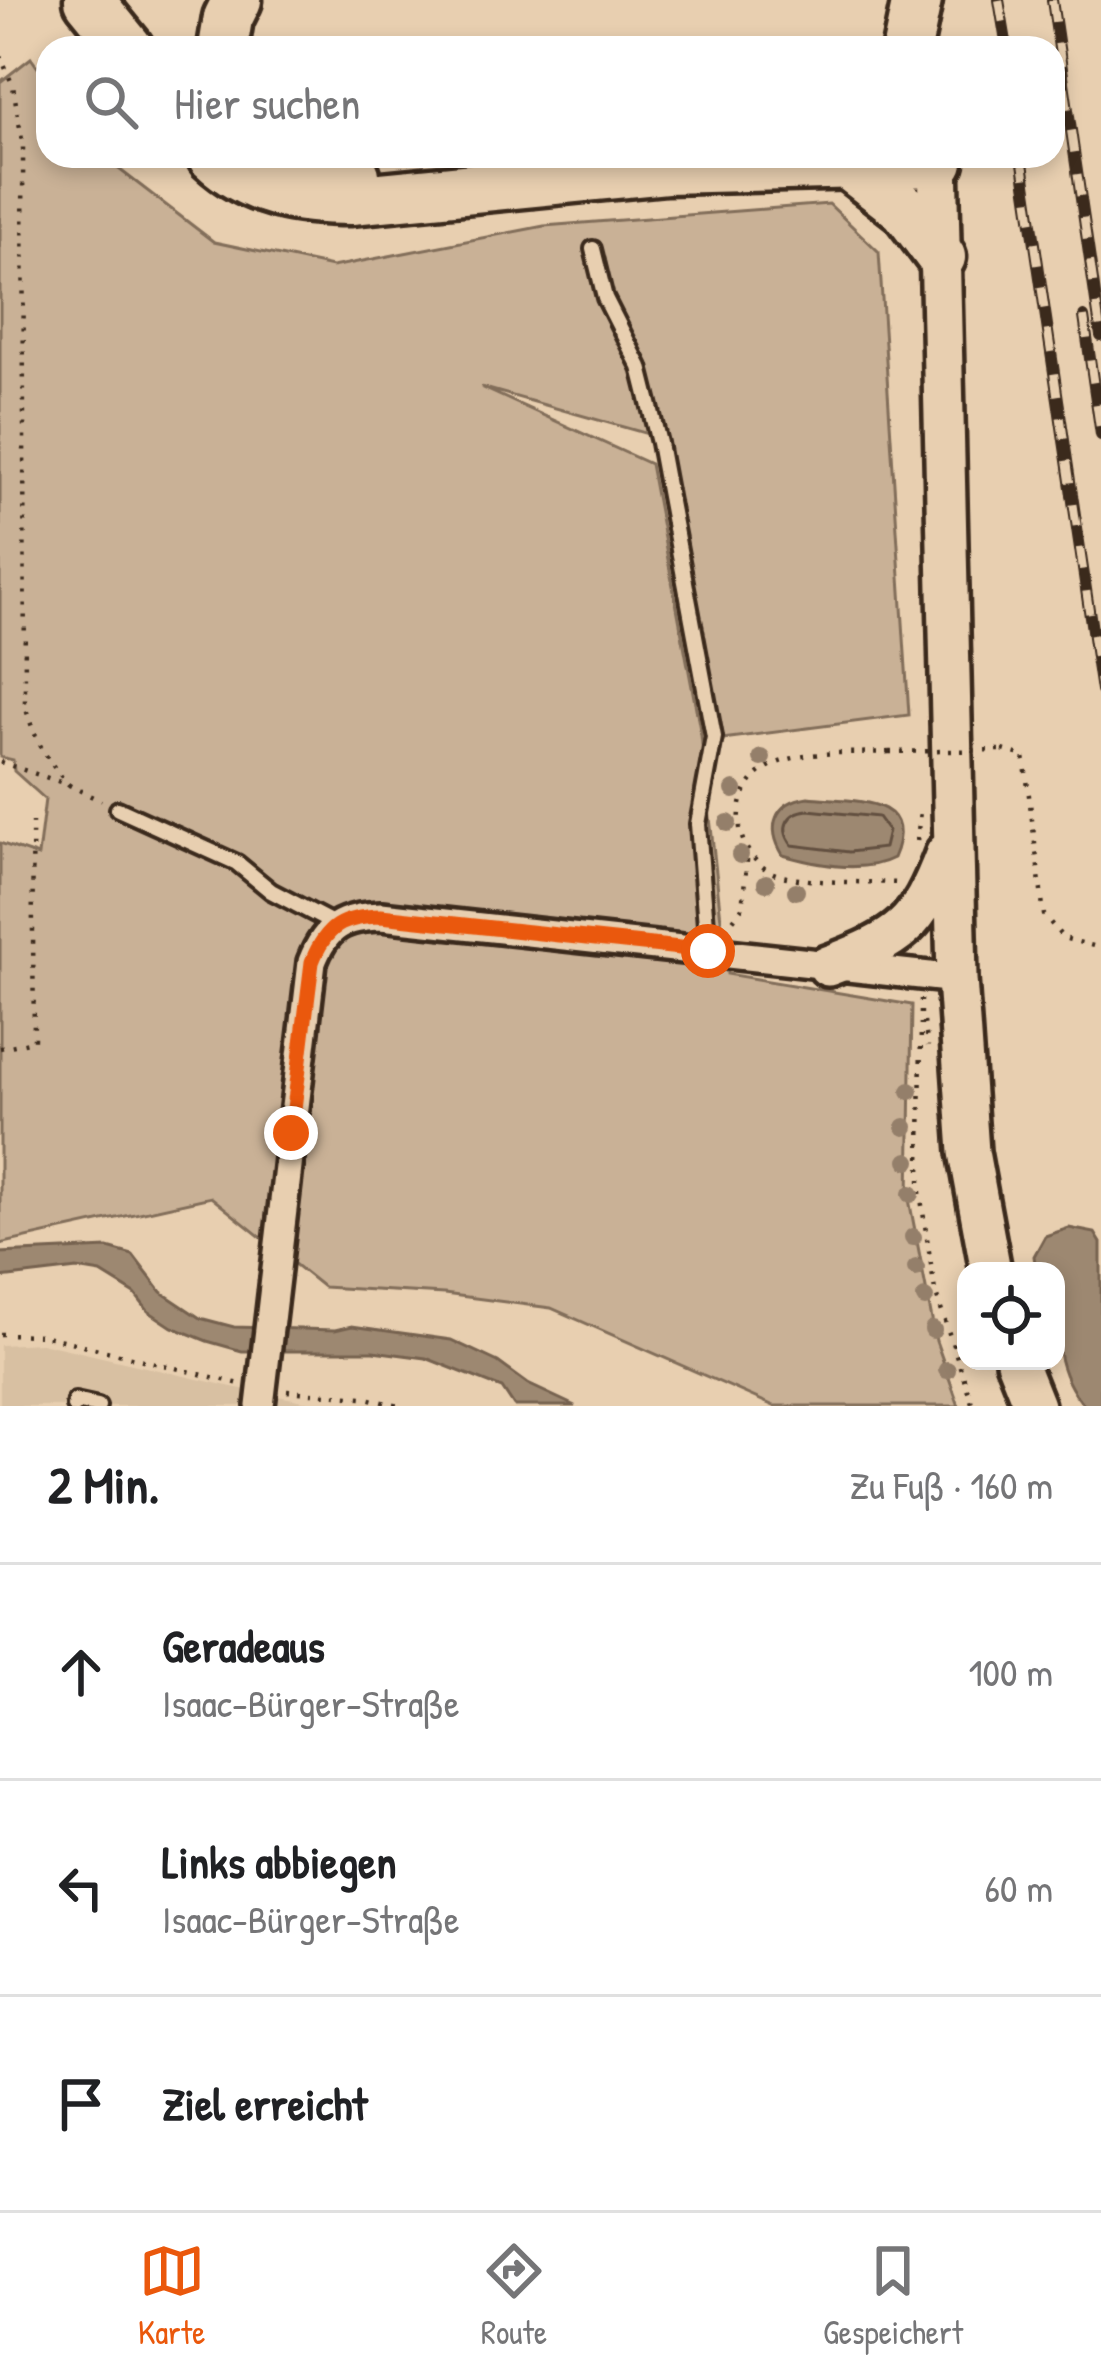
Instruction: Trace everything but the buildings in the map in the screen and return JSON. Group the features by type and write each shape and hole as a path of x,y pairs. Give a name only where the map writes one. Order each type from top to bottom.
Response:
{"highway":[{"path":"88,0 118,36"},
{"path":"225,36 237,0"},
{"path":"910,36 917,0"},
{"path":"230,168 258,187 305,200 351,200 702,168"},
{"path":"306,168 341,176 461,168"},
{"path":"852,168 905,209 941,257"}],"main road":[{"path":"932,0 934,36"},
{"path":"938,168 957,979 969,1151 989,1262"},
{"path":"828,966 881,946 916,917 928,900 952,837"},
{"path":"1020,1370 1034,1406"}],"street":[{"path":"262,1390 312,962 321,939 334,924 356,916 381,916 708,942 828,966 957,979"}],"lane":[{"path":"593,249 605,298 640,367 659,443 713,737 698,824 708,942"},
{"path":"118,809 237,862 271,892 334,924"},
{"path":"74,1406 75,1401 98,1406"}],"path":[{"path":"0,55 14,86 23,146 25,705 48,762 69,785"},
{"path":"906,884 791,879 768,871 740,835 740,806 751,780 769,765 792,757 1004,749 1024,756 1043,915 1063,938 1101,948"},
{"path":"0,762 69,785 118,809"},
{"path":"0,1048 34,1041 32,822"},
{"path":"708,942 736,920 746,890 748,851"},
{"path":"922,1010 920,1192 935,1291 973,1406"},
{"path":"0,1334 42,1335 209,1376"},
{"path":"262,1390 363,1397 399,1406"},
{"path":"308,1406 309,1393"}],"shaded area":[{"path":"31,58 36,65 36,168 118,168 214,242 332,267 544,226 829,204 879,252 909,715 722,739 666,439 481,387 650,464 701,735 727,974 912,1005 909,1199 936,1341 959,1406 774,1406 551,1308 444,1294 323,1287 211,1197 0,1244 0,843 38,856 45,799 14,771 13,760 0,757 0,82"},
{"path":"41,1343 329,1406 0,1406 0,1345"}],"water":[{"path":"808,797 861,802 889,812 897,822 899,837 893,858 853,866 783,855 775,835 776,817 787,804"},
{"path":"1069,1228 1095,1233 1101,1243 1101,1406 1085,1406 1064,1370 1065,1262 1035,1262 1045,1236"},
{"path":"108,1248 133,1255 161,1292 200,1318 234,1327 335,1330 352,1326 451,1340 575,1406 514,1406 502,1388 426,1358 373,1351 242,1351 172,1327 148,1311 135,1294 101,1273 77,1269 0,1278 0,1253"}],"railway":[{"path":"999,0 1005,36"},
{"path":"1052,0 1057,36"},
{"path":"1065,89 1101,336"},
{"path":"1024,168 1101,691"},
{"path":"1084,317 1101,435"}],"route":[{"path":"291,1133 312,962 321,939 334,924 356,916 381,916 708,951"}]}
